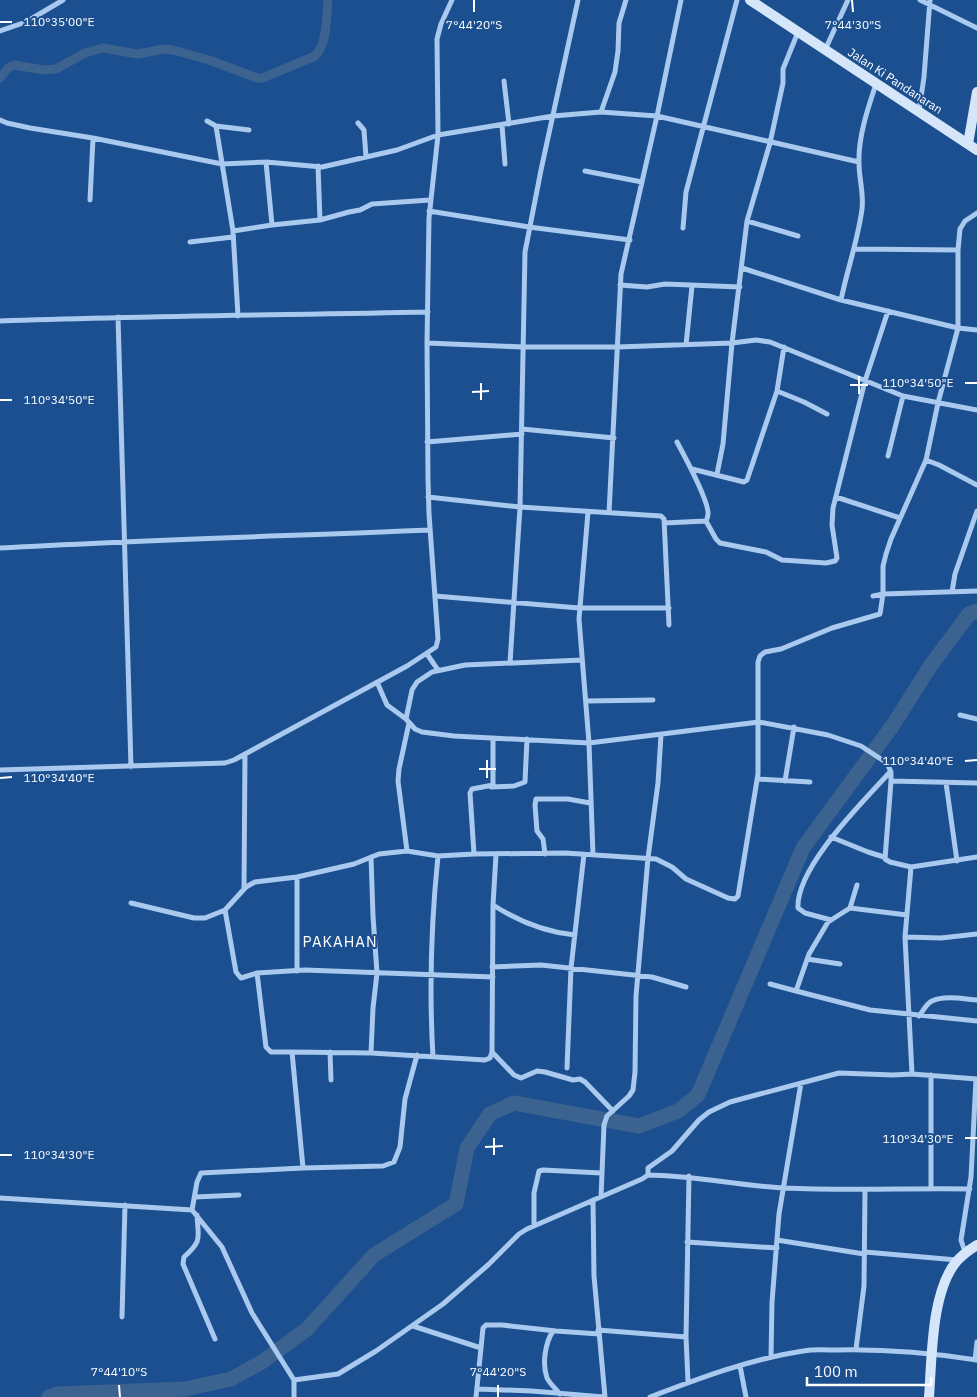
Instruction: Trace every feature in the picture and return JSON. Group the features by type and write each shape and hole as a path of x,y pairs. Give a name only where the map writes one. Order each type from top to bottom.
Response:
{"main road":[{"name":"Jalan Ki Pandanaran","path":"750,0 977,150"},
{"path":"968,144 977,92"},
{"path":"930,1397 940,1295 946,1278 957,1260 965,1252 977,1246"}],"street":[{"path":"0,31 26,22 63,0"},
{"path":"0,770 222,764 234,760 377,682 436,647 438,638 428,496 427,442 429,211 438,135 437,40 441,24 452,0"},
{"path":"510,662 520,507 525,252 578,0"},
{"path":"601,112 615,72 619,23 626,0"},
{"path":"610,513 620,286 624,258 630,240 681,0"},
{"path":"683,228 686,192 737,0"},
{"path":"825,50 848,0"},
{"path":"920,0 977,28"},
{"path":"918,112 924,76 929,3"},
{"path":"717,474 723,444 732,343 747,221 770,143 783,83 784,69 798,32"},
{"path":"504,81 509,124"},
{"path":"841,300 854,249 863,197 859,162 868,110 876,84"},
{"path":"0,120 30,128 93,138 222,164 266,162 322,167 398,150 438,135 553,116 601,112 657,116 859,162"},
{"path":"207,121 216,126 249,130"},
{"path":"358,123 364,130 366,157"},
{"path":"502,125 505,164"},
{"path":"216,126 233,234 238,316"},
{"path":"90,200 93,138"},
{"path":"266,162 272,225"},
{"path":"318,166 320,220"},
{"path":"585,171 642,182"},
{"path":"190,242 272,225 320,220 360,210 372,204 430,200"},
{"path":"429,211 529,227 630,240"},
{"path":"131,903 194,918 205,918 225,910 244,889 255,882 297,877 354,864 371,857 407,851 438,856 474,854 593,854 648,858 663,862 686,879 728,898 733,900 737,898 757,779 759,722 758,662 762,654 798,643 832,628 880,614 883,596 883,566 891,539 926,460 938,403 958,328 958,250 961,227 965,221 977,213"},
{"path":"747,221 798,236"},
{"path":"854,249 958,250"},
{"path":"742,268 841,300 958,328 977,330"},
{"path":"620,286 647,287 665,284 740,287"},
{"path":"686,345 692,286"},
{"path":"678,442 708,508 706,521 720,543 766,552 782,560 834,562 837,558 832,525 833,508 865,380 888,311"},
{"path":"0,321 118,317 428,312"},
{"path":"118,317 131,767"},
{"path":"427,343 523,347 617,347 732,343 762,340 784,347 903,396 977,410"},
{"path":"692,470 717,474 744,482 746,480 777,391 784,347"},
{"path":"777,391 827,414"},
{"path":"888,456 903,396"},
{"path":"427,442 522,431 614,438"},
{"path":"926,460 977,485"},
{"path":"428,496 520,507 661,516 664,519 669,625"},
{"path":"836,497 900,518"},
{"path":"952,592 955,574 977,511"},
{"path":"588,512 579,608 589,743 593,854"},
{"path":"664,523 706,521"},
{"path":"0,548 124,541 430,530"},
{"path":"873,596 977,591"},
{"path":"435,596 579,608 669,608"},
{"path":"427,654 438,670"},
{"path":"407,851 398,781 408,721 409,700 417,682 424,676 438,670 465,665 582,660"},
{"path":"377,682 387,705 408,721 415,729 422,732 454,736 589,743 759,722 794,727 828,735 861,746 887,763 891,772 884,856"},
{"path":"586,701 653,700"},
{"path":"960,715 977,719"},
{"path":"785,781 794,727"},
{"path":"601,1194 604,1125 607,1116 633,1090 638,976 648,858 658,783 661,735"},
{"path":"491,787 494,782 493,738"},
{"path":"474,854 471,790 474,788 514,786 525,782 527,739"},
{"path":"244,889 245,754"},
{"path":"831,920 805,913 798,908 798,899 805,881 831,837 891,772"},
{"path":"757,779 810,782"},
{"path":"891,781 977,783"},
{"path":"946,783 957,861"},
{"path":"545,854 543,840 537,831 534,805 536,799 568,799 590,803"},
{"path":"831,837 868,852 884,856 890,862 911,867 977,857"},
{"path":"566,1068 571,968 584,854"},
{"path":"257,973 266,1047 271,1052 371,1053 485,1060 490,1058 492,1052 493,906 496,855"},
{"path":"433,1057 430,1010 432,913 438,856"},
{"path":"371,857 377,973 371,1053"},
{"path":"911,867 906,937 912,1074"},
{"path":"297,877 297,971"},
{"path":"850,908 857,885"},
{"path":"493,906 545,930 575,935"},
{"path":"796,991 807,959 828,922 850,908 907,915"},
{"path":"225,910 237,975 243,978 257,973 297,971 493,977"},
{"path":"906,937 942,938 977,934"},
{"path":"807,959 840,964"},
{"path":"492,967 541,965 638,976 686,986"},
{"path":"770,984 870,1010 977,1021"},
{"path":"919,1016 926,1005 940,998 977,1000"},
{"path":"292,1052 303,1168"},
{"path":"330,1052 331,1080"},
{"path":"492,1052 514,1075 521,1078 537,1072 545,1072 586,1082 613,1111"},
{"path":"215,1339 183,1264 184,1256 194,1248 199,1240 194,1212 199,1174 203,1172 383,1166 394,1162 400,1147 405,1100 417,1055"},
{"path":"294,1380 329,1376 344,1371 413,1326 458,1291 519,1234 593,1200 601,1194 630,1185 647,1173 648,1168 672,1151 699,1120 709,1112 730,1102 800,1088 839,1073 912,1074 931,1079 976,1080 974,1156 962,1240 965,1252"},
{"path":"931,1079 931,1188"},
{"path":"772,1356 772,1302 782,1188 800,1088"},
{"path":"534,1226 534,1194 539,1171 601,1173"},
{"path":"647,1173 689,1176 782,1188 865,1190 970,1189"},
{"path":"688,1382 686,1337 689,1176"},
{"path":"856,1350 864,1286 865,1190"},
{"path":"195,1197 239,1195"},
{"path":"0,1198 125,1205 194,1212 222,1246 235,1278 264,1334 294,1380 294,1397"},
{"path":"478,1389 604,1397 592,1236 593,1200"},
{"path":"122,1317 125,1205"},
{"path":"777,1240 865,1253 957,1260"},
{"path":"687,1242 776,1248"},
{"path":"476,1397 484,1326 502,1325 553,1331 686,1337"},
{"path":"413,1326 481,1348"},
{"path":"553,1331 548,1338 545,1369 548,1378 560,1394"},
{"path":"650,1397 688,1382 772,1356 805,1350 856,1350 933,1354 976,1360 977,1342"},
{"path":"740,1366 746,1397"}],"waterway":[{"path":"0,78 8,68 14,65 44,70 56,69 85,53 103,48 138,54 164,49 173,50 209,60 257,78 262,78 315,56 324,37 328,0"},
{"path":"49,1397 57,1394 185,1389 231,1379 262,1362 307,1329 374,1255 456,1204 467,1148 490,1114 514,1103 639,1126 678,1111 698,1095 803,848 893,725 931,665 969,614 977,611"}],"district":[{"name":"PAKAHAN","path":"340,942"}]}
